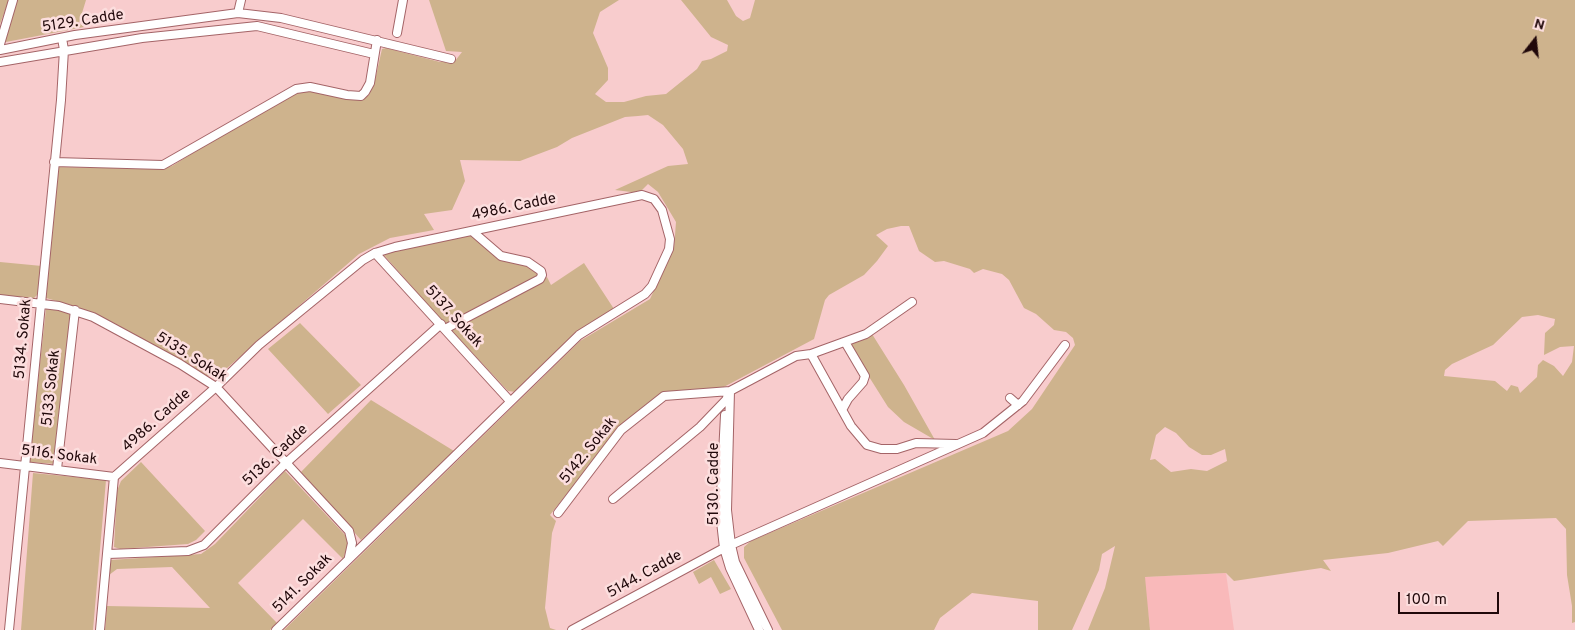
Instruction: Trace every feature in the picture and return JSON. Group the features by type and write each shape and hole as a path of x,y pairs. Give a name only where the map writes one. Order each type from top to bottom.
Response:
{"street":[{"path":"0,44 13,0"},
{"path":"238,13 241,0"},
{"path":"397,33 403,0"},
{"name":"5129. Cadde","path":"0,50 62,38 238,13 280,18 451,59"},
{"name":"5129. Cadde","path":"0,62 142,38 257,26 374,54"},
{"name":"5134. Sokak","path":"10,630 42,304 64,50 62,38"},
{"path":"54,162 163,165 296,89 310,87 361,96 370,82 377,40"},
{"name":"4986. Cadde","path":"114,477 277,330 375,253 642,195 654,199 662,210 670,239 669,248 652,286 646,294 579,335 349,557"},
{"name":"5136. Cadde","path":"108,554 197,549 204,545 286,463 443,327 540,279 541,271 528,262 501,256 472,231"},
{"name":"5137. Sokak","path":"375,253 510,401"},
{"name":"5135. Sokak","path":"0,299 75,310 109,325 216,387 349,531 352,543 349,557"},
{"path":"613,499 700,427 726,400 730,391 796,356 811,354 866,334 912,302"},
{"name":"5133 Sokak","path":"57,469 75,310"},
{"path":"842,410 848,399 863,382 864,376 844,342"},
{"name":"5144. Cadde","path":"572,630 727,546 962,444 996,424 1018,406 1038,384 1065,345"},
{"path":"811,354 842,410 859,437 867,445 881,449 897,449 916,443 962,444"},
{"name":"5142. Sokak","path":"558,513 621,430 664,396 730,391"},
{"name":"5130. Cadde","path":"730,391 727,546 768,630"},
{"path":"1010,398 1018,406"},
{"name":"5130. Cadde","path":"726,400 720,513 730,568 759,630"},
{"name":"5116. Sokak","path":"0,463 114,477"},
{"path":"100,630 114,477"},
{"name":"5141. Sokak","path":"276,630 349,557"}],"shaded area":[{"path":"0,0 9,0 0,24"},
{"path":"15,0 86,0 79,23 84,27 6,42 5,31"},
{"path":"429,0 619,0 600,12 593,33 608,68 608,80 595,94 606,102 624,102 646,96 666,94 697,69 702,61 727,51 728,45 711,37 681,0 727,0 736,16 743,21 750,18 755,0 1575,0 1575,622 1572,623 1572,606 1567,575 1566,529 1556,518 1468,521 1443,546 1438,541 1388,553 1323,560 1331,571 1321,568 1234,581 1226,573 1145,577 1150,630 1088,630 1105,588 1115,546 1102,554 1099,570 1072,630 1038,630 1038,601 972,593 940,618 934,630 782,630 744,558 744,547 751,541 1008,431 1032,409 1075,345 1073,338 1066,332 1054,330 1036,314 1024,308 1009,280 1002,274 983,269 974,273 970,269 944,261 935,262 919,251 909,226 901,226 887,229 876,235 888,246 877,261 864,275 829,295 825,300 814,339 720,389 661,394 619,428 550,515 556,521 552,533 545,608 550,628 556,630 284,630 580,341 650,299 674,248 676,222 658,192 648,184 639,193 615,190 668,166 688,164 683,149 663,125 648,115 625,117 520,161 460,160 465,181 452,210 424,214 434,230 390,238 359,254 219,375 206,376 78,307 46,298 57,167 159,169 172,166 291,92 313,88 337,97 360,100 369,95 375,80 382,49 386,48 440,62 455,61 462,52 446,51","holes":["1538,315 1555,319 1554,325 1545,333 1544,355 1560,347 1574,346 1572,362 1563,376 1554,366 1543,360 1538,365 1537,377 1520,393 1518,387 1511,385 1507,391 1495,381 1444,376 1445,370 1452,364 1493,345 1522,317","1165,427 1176,433 1189,447 1202,455 1211,455 1225,449 1227,461 1207,471 1191,469 1171,472 1155,459 1150,460 1156,435"]},
{"path":"470,234 496,256 528,266 537,271 537,276 446,325 383,254"},
{"path":"0,262 42,266 39,293 33,299 0,296"},
{"path":"584,263 614,309 572,336 516,392 508,391 452,331 547,277 551,285"},
{"path":"46,309 71,312 55,464 29,462"},
{"path":"300,323 361,385 328,414 268,349"},
{"path":"872,334 935,440 904,422 888,407 849,345"},
{"path":"371,400 454,451 361,540 301,472"},
{"path":"141,462 205,531 196,540 188,544 120,549 114,547 117,491 121,481"},
{"path":"285,471 347,537 347,547 343,559 303,519 238,583 277,623 270,630 105,630 107,606 210,608 172,567 117,569 109,575 110,560 201,554 215,544"},
{"path":"33,473 106,480 93,630 21,630"},
{"path":"714,560 731,589 720,594 711,577 699,584 693,572"},
{"path":"1226,573 1234,630 1150,630 1144,577"}]}
